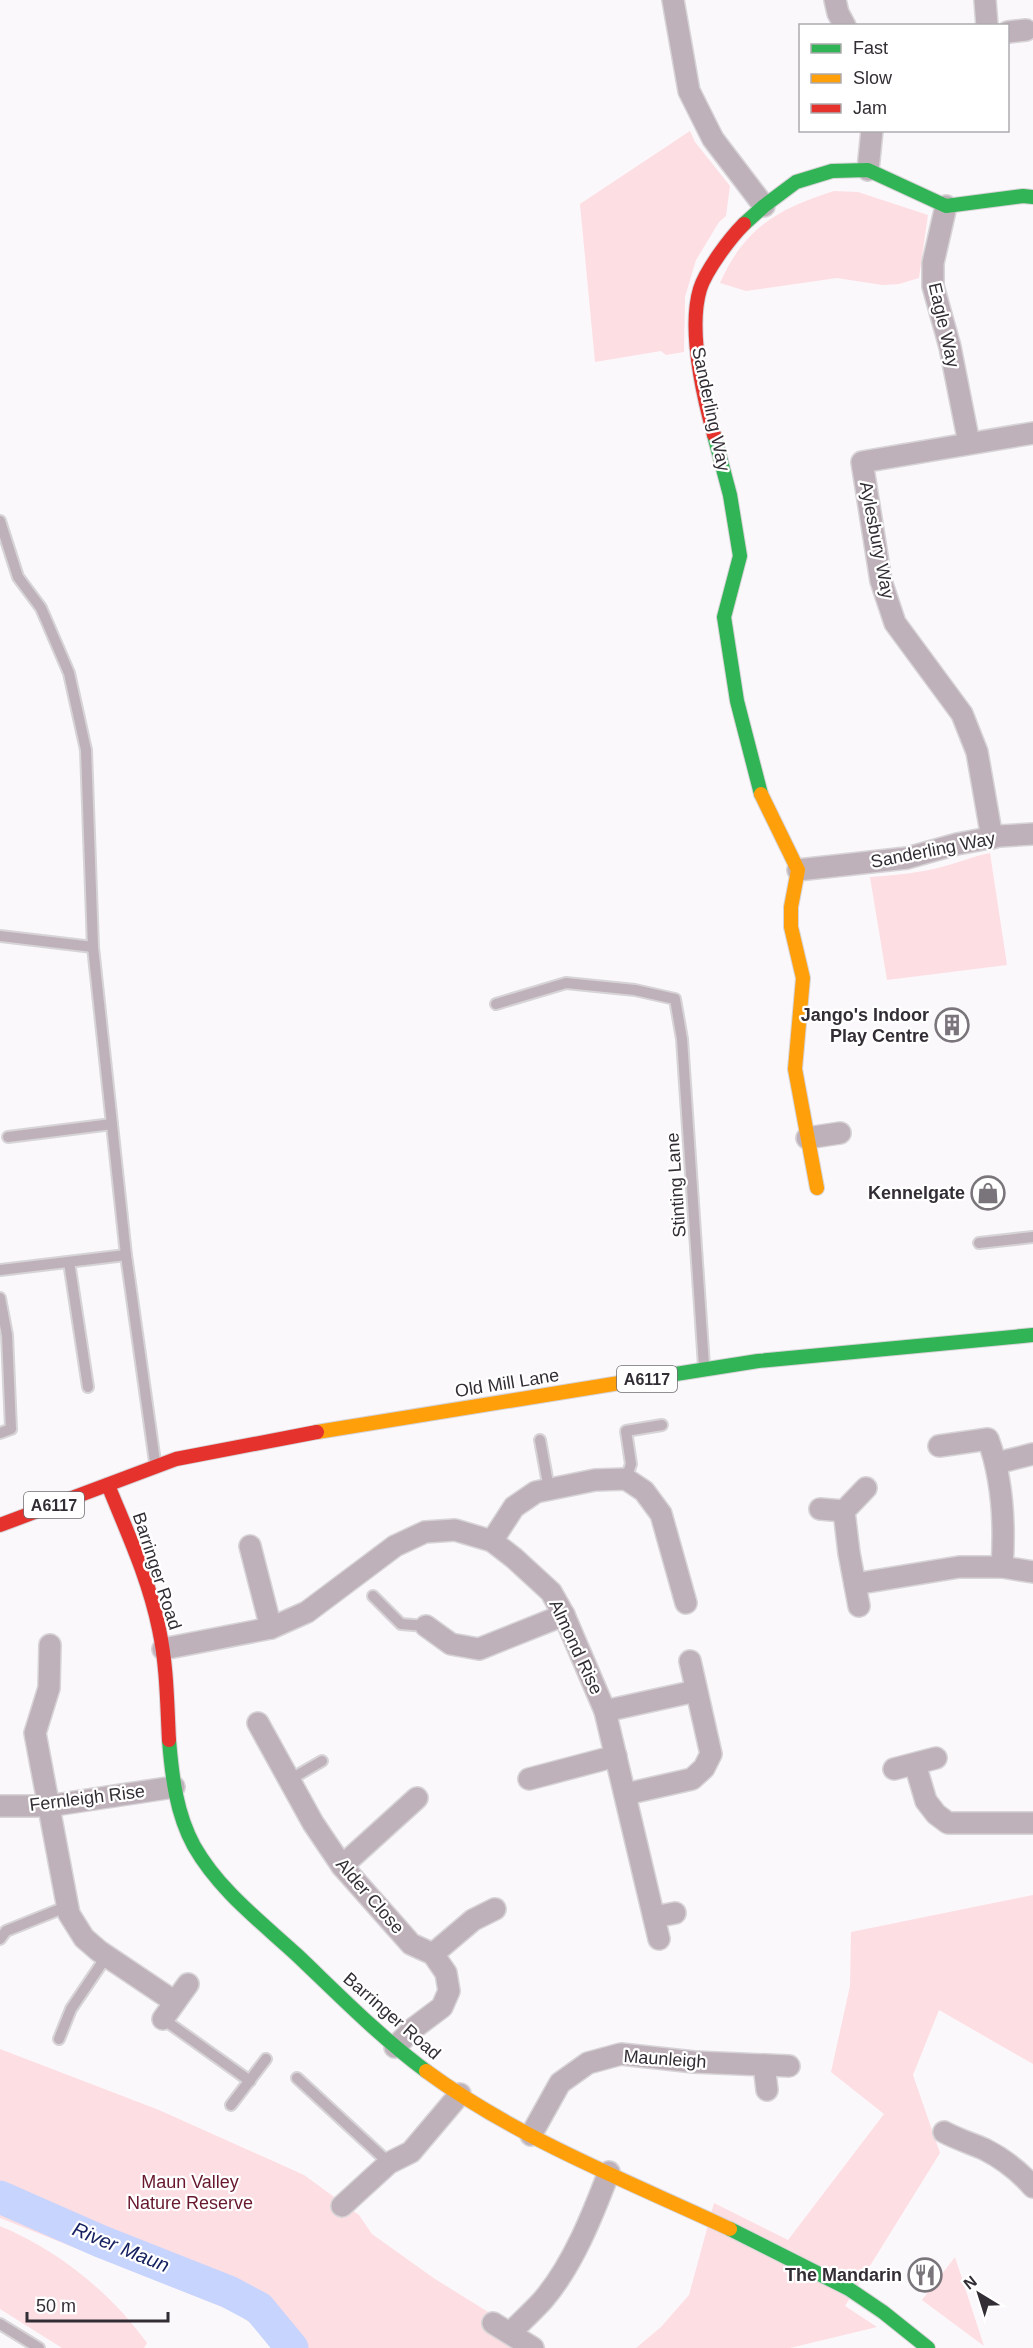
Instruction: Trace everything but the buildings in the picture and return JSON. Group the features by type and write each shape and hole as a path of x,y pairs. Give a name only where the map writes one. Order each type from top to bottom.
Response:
{"street":[{"path":"674,0 689,91 713,138 764,206"},
{"path":"834,0 837,13 844,24"},
{"path":"985,0 987,24"},
{"path":"868,170 872,132"},
{"name":"Sanderling Way","path":"946,206 868,170 832,171 796,182 764,206 731,237 701,287 696,309 696,341 708,414 730,495 739,541 740,556 724,617 737,701 761,794 798,870 907,858 957,844 1033,834"},
{"path":"946,206 1023,196 1033,197"},
{"name":"Eagle Way","path":"946,206 933,262 933,286 950,347 969,443"},
{"name":"Aylesbury Way","path":"992,838 977,752 962,714 895,623 881,580 862,462 1033,433"},
{"path":"798,870 791,907 791,927 803,978 795,1069 816,1188"},
{"path":"807,1138 840,1133"},
{"name":"Old Mill Lane","path":"0,1525 176,1459 264,1441 758,1361 1033,1335"},
{"path":"939,1446 988,1439 997,1463 1005,1530 1002,1567"},
{"path":"997,1463 1033,1454"},
{"path":"492,1540 514,1507 536,1492 595,1480 626,1479 644,1491 661,1514 686,1603"},
{"name":"Barringer Road","path":"108,1485 139,1564 156,1617 163,1649 170,1760 174,1787 185,1827 208,1868 395,2047 460,2094 531,2135 777,2251 840,2284 871,2303 928,2348"},
{"path":"844,1511 866,1488"},
{"path":"820,1509 844,1511"},
{"path":"844,1511 859,1606"},
{"name":"Almond Rise","path":"163,1649 271,1628 307,1612 395,1546 425,1532 455,1530 492,1540 550,1592 564,1615 605,1711 659,1939"},
{"path":"250,1546 271,1628"},
{"path":"855,1584 959,1567 1002,1567 1033,1572"},
{"path":"426,1626 451,1644 479,1649 564,1615"},
{"path":"50,1645 49,1688 35,1733 69,1914 84,1938 106,1957 175,2002"},
{"path":"626,1794 692,1779 704,1768 711,1754 690,1661"},
{"path":"605,1711 696,1691"},
{"name":"Alder Close","path":"258,1723 323,1840 342,1866 411,1944 433,1954"},
{"path":"529,1779 616,1756"},
{"path":"894,1769 936,1758"},
{"path":"915,1764 926,1801 948,1824 1033,1823"},
{"name":"Fernleigh Rise","path":"0,1806 48,1806 174,1787"},
{"path":"342,1866 417,1798"},
{"path":"395,2047 414,2028 442,2007 449,1991 446,1973 433,1954 474,1920 495,1908"},
{"path":"654,1917 675,1913"},
{"path":"163,2019 188,1984"},
{"name":"Maunleigh","path":"531,2135 560,2083 588,2063 621,2054 693,2062 789,2066"},
{"path":"764,2065 767,2090"},
{"path":"342,2206 389,2163 411,2152 460,2094"},
{"path":"952,2144 985,2150 1022,2175 1033,2187"},
{"path":"533,2348 502,2328 544,2299 589,2224 609,2172"}],"lane":[{"path":"0,521 18,577 41,608 69,673 86,750 93,947 126,1255 156,1466"},
{"path":"0,936 93,947"},
{"name":"Stinting Lane","path":"496,1004 566,983 635,990 675,999 682,1039 705,1370"},
{"path":"8,1137 112,1124"},
{"path":"979,1243 1033,1237"},
{"path":"0,1270 126,1255"},
{"path":"69,1262 88,1387"},
{"path":"0,1298 11,1429 0,1433"},
{"path":"626,1479 631,1464 626,1431 662,1425"},
{"path":"540,1440 549,1489"},
{"path":"373,1596 401,1624 426,1626"},
{"path":"289,1780 322,1761"},
{"path":"0,1939 6,1930 68,1906"},
{"path":"59,2039 71,2009 106,1957"},
{"path":"163,2019 250,2080"},
{"path":"231,2105 266,2059"},
{"path":"297,2078 389,2163"},
{"path":"0,2324 39,2348"}],"green space":[{"path":"690,131 695,142 730,186 726,216 719,222 696,260 685,297 684,352 666,355 661,351 595,362 580,204"},
{"path":"834,191 858,192 928,215 919,278 899,284 882,285 837,278 746,291 720,283 740,248 765,223 796,205"},
{"path":"990,853 1007,965 887,980 870,877 926,870"},
{"path":"1033,1895 1033,2064 939,2010 913,2075 940,2153 845,2306 877,2327 790,2348 636,2348 661,2327 689,2295 714,2203 788,2240 884,2114 831,2072 850,1986 851,1932"},
{"name":"Maun Valley Nature Reserve","path":"0,2049 159,2110 304,2175 359,2215 372,2234 435,2279 546,2348 277,2348 269,2337 235,2312 0,2218"},
{"path":"0,2226 63,2260 100,2290 147,2343 144,2348 62,2348 0,2309"},
{"path":"955,2257 984,2346 922,2300"}],"waterway":[{"name":"River Maun","path":"0,2197 100,2241 229,2292 259,2308 292,2348"}],"traffic: fast":[{"path":"744,224 796,182 832,171 868,170 946,206 1023,196 1033,197"},
{"path":"714,435 730,495 740,556 724,617 737,701 761,794"},
{"path":"644,1379 758,1361 1033,1335"},
{"path":"169,1740 173,1781 183,1821 194,1846 215,1877 360,2015 426,2071"},
{"path":"730,2229 849,2289 883,2312 928,2348"}],"traffic: slow":[{"path":"761,794 798,870 791,907 791,927 803,978 795,1069 817,1188"},
{"path":"317,1432 644,1379"},
{"path":"426,2071 461,2095 535,2138 730,2229"}],"traffic: jam":[{"path":"714,435 698,362 697,305 700,289 707,273 744,224"},
{"path":"0,1525 176,1459 317,1432"},
{"path":"108,1485 137,1556 155,1610 164,1657 169,1740"}],"place":[{"name":"Jango's Indoor Play Centre","path":"952,1025"},
{"name":"Kennelgate","path":"988,1193"},
{"name":"The Mandarin","path":"925,2275"}]}
